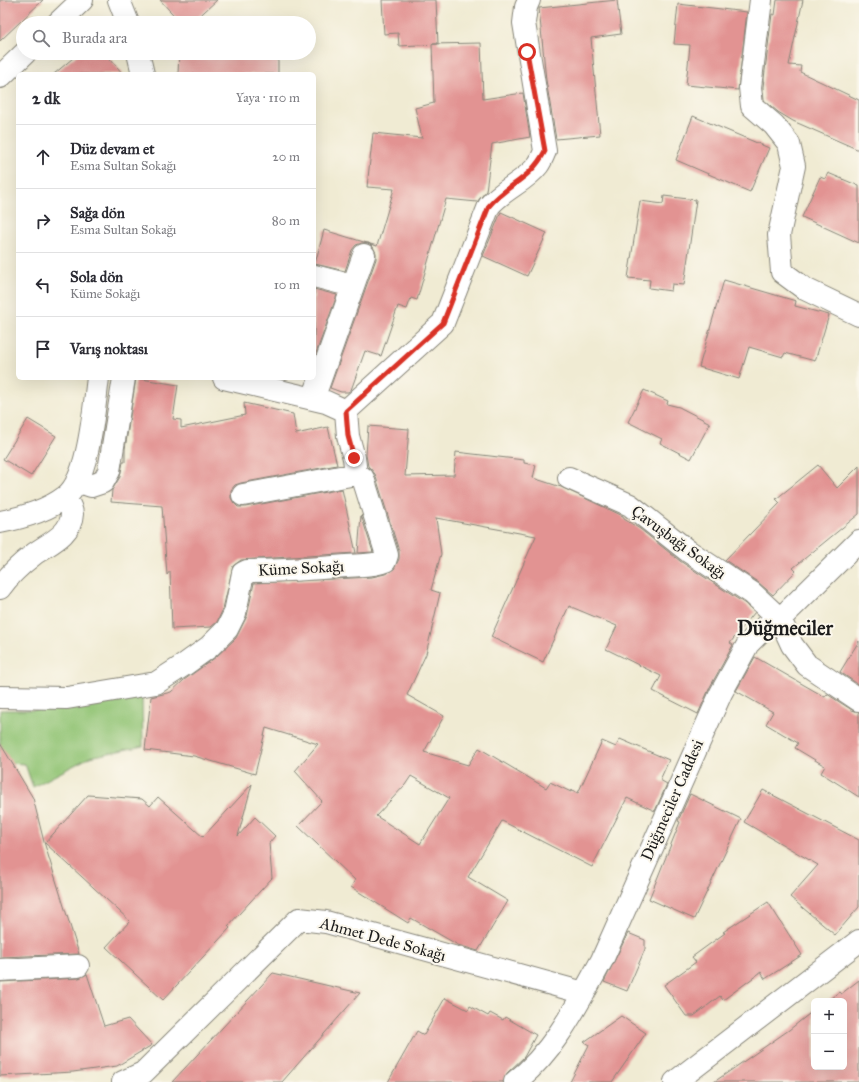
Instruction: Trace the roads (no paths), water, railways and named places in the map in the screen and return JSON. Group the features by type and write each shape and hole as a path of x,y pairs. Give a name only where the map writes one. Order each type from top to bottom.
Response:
{"street":[{"path":"65,16 82,0"},
{"path":"119,0 125,16"},
{"path":"232,380 326,402 346,411 443,323 489,206 499,195 528,175 538,165 545,151 524,23 526,7 529,0"},
{"path":"761,0 750,87 752,106 774,125 789,144 794,166 778,235 782,272 805,289 859,315"},
{"path":"0,77 18,60"},
{"path":"140,60 143,72"},
{"path":"313,399 364,255"},
{"path":"316,277 353,286"},
{"path":"0,588 8,576 33,555 61,537 70,525 72,513 71,489 81,475 91,432 98,380"},
{"path":"0,522 17,519 71,489 91,486 103,482 108,471 124,380"},
{"name":"Küme Sokağı","path":"0,697 67,698 156,682 184,665 209,647 227,629 235,613 243,573 247,571 287,571 358,566 385,561 386,555 369,495 363,478 356,474 354,458 348,436 346,411"},
{"path":"243,495 356,474"},
{"name":"Çavuşbağı Sokağı","path":"570,478 630,505 688,551 752,594 780,618"},
{"name":"Düğmeciler Caddesi","path":"515,1082 548,1050 584,993 602,960 721,693 748,644 764,628 780,618 859,541"},
{"path":"780,618 792,645 807,665 859,700"},
{"name":"Ahmet Dede Sokağı","path":"123,1082 143,1073 299,919 326,922 584,993"},
{"path":"675,1082 859,941"},
{"path":"0,970 78,966"}],"district":[{"name":"Düğmeciler","path":"785,628"}]}
